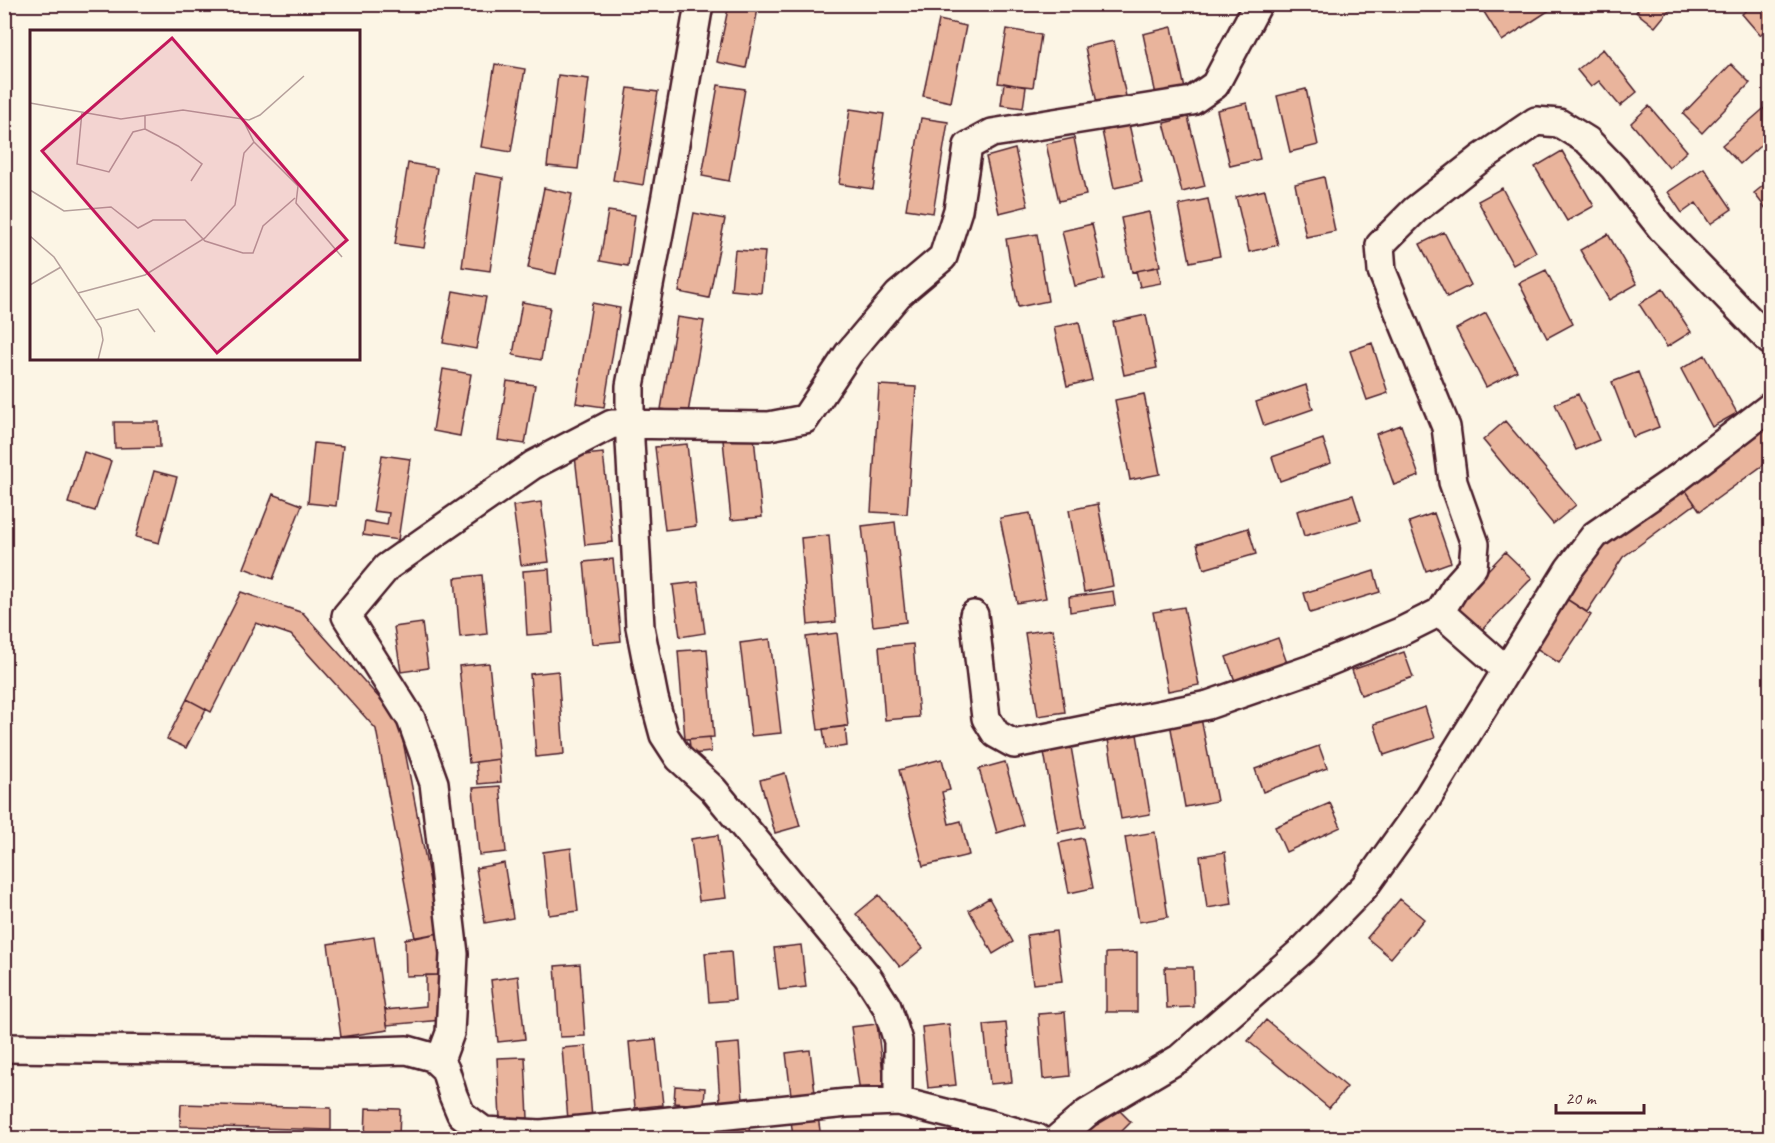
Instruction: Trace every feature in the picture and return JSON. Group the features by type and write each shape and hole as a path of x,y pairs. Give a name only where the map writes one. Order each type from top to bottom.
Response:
{"street":[{"path":"699,4 630,386 640,627 664,735 679,758 713,789 867,976 887,1007 898,1041 898,1101"},
{"path":"439,1063 450,1033 454,954 434,783 411,719 346,616 387,567 533,465 612,424 769,426 806,419 849,353 891,303 943,257 958,210 968,146 992,133 1192,101 1215,85 1258,4"},
{"path":"974,615 986,718 996,734 1014,744 1209,705 1321,665 1400,632 1440,612 1456,586 1473,567 1475,544 1453,482 1446,427 1382,271 1380,245 1415,210 1480,159 1536,121 1559,123 1588,141 1614,168 1662,228 1770,341"},
{"path":"1058,1138 1087,1113 1180,1058 1305,948 1365,886 1423,805 1569,569 1595,535 1679,477 1770,407"},
{"path":"1440,612 1506,670"},
{"path":"4,1048 344,1052 407,1050 432,1056 445,1069 461,1114 484,1131 541,1134 847,1103 898,1101 1037,1138"}],"building":[{"path":"729,4 759,4 746,68 717,62"},
{"path":"1011,4 1041,4 1040,11"},
{"path":"1479,4 1559,4 1502,41"},
{"path":"1642,4 1674,4 1655,27 1636,12"},
{"path":"1753,4 1770,4 1770,25 1760,35 1742,14"},
{"path":"939,20 966,26 951,102 923,96"},
{"path":"1172,27 1185,89 1156,95 1143,34"},
{"path":"1007,29 1041,35 1033,87 998,83"},
{"path":"1114,41 1127,101 1098,108 1085,47"},
{"path":"1603,49 1637,92 1620,106 1599,81 1591,87 1577,70"},
{"path":"495,64 525,69 511,152 481,147"},
{"path":"1731,64 1750,83 1702,133 1683,114"},
{"path":"558,75 589,79 578,169 547,166"},
{"path":"1004,83 1026,87 1023,108 1001,105"},
{"path":"718,85 745,89 729,181 702,176"},
{"path":"628,88 658,92 643,185 613,180"},
{"path":"1306,89 1318,145 1290,152 1277,96"},
{"path":"1247,103 1260,159 1230,166 1217,110"},
{"path":"1769,104 1770,137 1740,164 1722,145"},
{"path":"1649,106 1687,151 1669,168 1631,123"},
{"path":"850,109 884,114 873,189 839,184"},
{"path":"1188,117 1205,186 1182,192 1164,123"},
{"path":"921,118 948,122 933,213 906,209"},
{"path":"1129,124 1142,182 1114,188 1102,131"},
{"path":"1074,138 1086,195 1059,201 1046,144"},
{"path":"1015,149 1028,206 999,213 986,157"},
{"path":"1562,151 1594,206 1567,221 1535,167"},
{"path":"408,163 437,168 424,248 395,244"},
{"path":"1704,168 1732,209 1710,224 1696,203 1682,213 1668,192"},
{"path":"475,173 503,178 490,271 462,267"},
{"path":"1324,177 1335,231 1306,237 1295,184"},
{"path":"1770,180 1770,214 1754,193"},
{"path":"544,188 572,194 556,274 528,268"},
{"path":"1502,188 1536,252 1513,265 1478,201"},
{"path":"1265,190 1278,245 1249,252 1236,197"},
{"path":"1208,199 1220,256 1190,262 1179,205"},
{"path":"608,211 635,215 628,266 600,261"},
{"path":"1149,212 1160,266 1132,272 1121,218"},
{"path":"694,213 725,219 709,298 679,292"},
{"path":"1092,224 1104,279 1075,286 1062,231"},
{"path":"1444,232 1471,285 1447,297 1420,244"},
{"path":"1037,234 1048,301 1018,307 1006,239"},
{"path":"1608,234 1637,284 1609,300 1580,250"},
{"path":"735,250 765,252 761,293 731,290"},
{"path":"1158,267 1161,283 1140,287 1136,271"},
{"path":"1546,270 1573,324 1547,338 1519,283"},
{"path":"1663,289 1691,332 1667,347 1639,304"},
{"path":"453,291 486,297 476,349 443,343"},
{"path":"522,302 550,307 541,360 513,355"},
{"path":"592,303 620,308 604,407 576,403"},
{"path":"1486,313 1517,371 1486,387 1456,329"},
{"path":"1146,315 1157,368 1124,375 1113,322"},
{"path":"677,317 704,321 688,413 661,409"},
{"path":"1079,322 1092,380 1067,386 1054,327"},
{"path":"1372,343 1388,393 1367,400 1350,351"},
{"path":"1705,355 1737,413 1712,427 1681,369"},
{"path":"443,369 471,374 460,436 433,431"},
{"path":"1638,372 1659,427 1633,437 1612,382"},
{"path":"507,381 535,385 525,444 498,440"},
{"path":"879,385 916,387 907,514 871,512"},
{"path":"1306,385 1313,409 1264,426 1256,402"},
{"path":"1144,394 1160,474 1130,480 1115,400"},
{"path":"1578,394 1599,440 1576,450 1555,404"},
{"path":"1505,421 1576,505 1553,524 1483,440"},
{"path":"1770,421 1770,460 1700,511 1682,485"},
{"path":"114,422 159,422 160,447 115,448"},
{"path":"1401,425 1419,476 1394,485 1376,434"},
{"path":"754,437 762,517 731,520 723,440"},
{"path":"1323,439 1331,463 1280,481 1272,457"},
{"path":"314,443 343,446 336,506 308,503"},
{"path":"687,444 696,526 665,530 655,447"},
{"path":"84,452 111,461 95,511 68,503"},
{"path":"603,453 613,542 585,545 575,456"},
{"path":"382,455 410,459 398,540 363,535 365,521 387,525 389,513 373,511"},
{"path":"154,471 177,477 159,543 136,537"},
{"path":"1682,485 1695,504 1623,557 1587,612 1565,598 1602,543"},
{"path":"273,494 302,505 273,579 244,568"},
{"path":"1353,495 1361,520 1304,536 1297,511"},
{"path":"541,502 549,562 521,565 513,506"},
{"path":"1098,504 1113,586 1084,592 1069,510"},
{"path":"1030,513 1046,598 1017,603 1000,518"},
{"path":"1434,513 1451,562 1426,571 1409,522"},
{"path":"895,522 906,622 873,626 862,526"},
{"path":"1248,528 1256,554 1204,569 1197,544"},
{"path":"829,535 836,622 808,625 801,538"},
{"path":"1505,552 1532,578 1477,635 1450,610"},
{"path":"613,559 621,641 592,644 584,562"},
{"path":"549,569 553,633 527,635 523,571"},
{"path":"1374,571 1380,592 1310,613 1304,593"},
{"path":"482,575 487,634 460,637 455,578"},
{"path":"698,582 705,633 680,637 673,585"},
{"path":"1113,591 1115,605 1070,612 1069,597"},
{"path":"241,592 303,613 399,720 440,933 415,938 376,729 291,635 256,623 211,712 187,699"},
{"path":"1565,598 1591,615 1559,663 1533,646"},
{"path":"1184,607 1199,685 1168,691 1153,612"},
{"path":"422,623 428,668 401,672 394,627"},
{"path":"1053,629 1065,712 1038,716 1025,633"},
{"path":"837,633 848,726 818,730 806,637"},
{"path":"1278,638 1287,663 1235,681 1226,657"},
{"path":"770,639 781,733 751,736 740,643"},
{"path":"913,644 919,717 885,720 879,647"},
{"path":"707,649 714,737 685,739 678,651"},
{"path":"1404,652 1413,677 1361,695 1352,670"},
{"path":"489,663 499,759 469,763 459,666"},
{"path":"558,671 564,754 536,757 530,674"},
{"path":"187,699 206,709 186,748 167,739"},
{"path":"1425,707 1435,738 1384,755 1374,724"},
{"path":"1201,718 1217,801 1185,807 1170,723"},
{"path":"845,726 847,746 826,749 823,729"},
{"path":"1136,728 1150,814 1121,819 1107,733"},
{"path":"710,737 711,752 691,754 689,739"},
{"path":"1070,741 1085,827 1058,832 1043,746"},
{"path":"1319,746 1327,768 1263,792 1255,769"},
{"path":"499,759 501,782 478,784 476,762"},
{"path":"942,759 950,790 942,792 949,824 961,821 969,855 923,866 899,770"},
{"path":"1005,762 1023,825 997,833 979,769"},
{"path":"785,773 800,826 775,833 760,780"},
{"path":"500,786 506,852 479,855 473,788"},
{"path":"1330,803 1341,827 1286,852 1275,827"},
{"path":"1155,832 1168,917 1139,922 1125,837"},
{"path":"718,835 726,898 699,901 691,839"},
{"path":"1083,838 1093,888 1069,893 1059,843"},
{"path":"571,848 578,911 549,915 543,852"},
{"path":"1225,852 1232,904 1207,908 1200,856"},
{"path":"504,863 513,918 485,923 476,868"},
{"path":"879,895 923,948 900,967 856,914"},
{"path":"989,898 1013,942 993,954 969,910"},
{"path":"1400,899 1424,919 1391,958 1367,938"},
{"path":"1056,931 1062,981 1033,984 1027,935"},
{"path":"440,933 441,975 406,976 405,939"},
{"path":"374,937 388,1030 341,1037 328,944"},
{"path":"801,945 806,987 779,990 774,948"},
{"path":"731,951 735,1000 709,1002 705,953"},
{"path":"1137,952 1137,1012 1106,1012 1106,953"},
{"path":"580,964 585,1036 560,1037 555,966"},
{"path":"1165,967 1193,967 1194,1007 1167,1008"},
{"path":"426,975 441,975 442,1020 387,1025 385,1010 426,1006"},
{"path":"518,976 525,1039 498,1042 491,980"},
{"path":"1065,1012 1070,1076 1043,1079 1038,1014"},
{"path":"1266,1020 1347,1087 1329,1108 1248,1041"},
{"path":"1006,1023 1012,1082 990,1084 984,1025"},
{"path":"877,1024 885,1090 860,1093 851,1027"},
{"path":"949,1024 956,1085 928,1088 922,1027"},
{"path":"656,1039 663,1105 635,1108 629,1042"},
{"path":"739,1043 743,1100 720,1102 716,1045"},
{"path":"586,1046 592,1118 568,1120 562,1048"},
{"path":"810,1050 815,1093 791,1095 786,1053"},
{"path":"525,1057 528,1118 500,1120 497,1058"},
{"path":"675,1086 705,1088 704,1105 674,1103"},
{"path":"1110,1101 1131,1122 1115,1138 1073,1138"},
{"path":"181,1104 331,1108 331,1130 180,1126"},
{"path":"366,1108 400,1109 399,1138 365,1138"},
{"path":"818,1116 821,1138 793,1138 791,1120"},
{"path":"749,1126 750,1138 722,1138 721,1129"}]}
